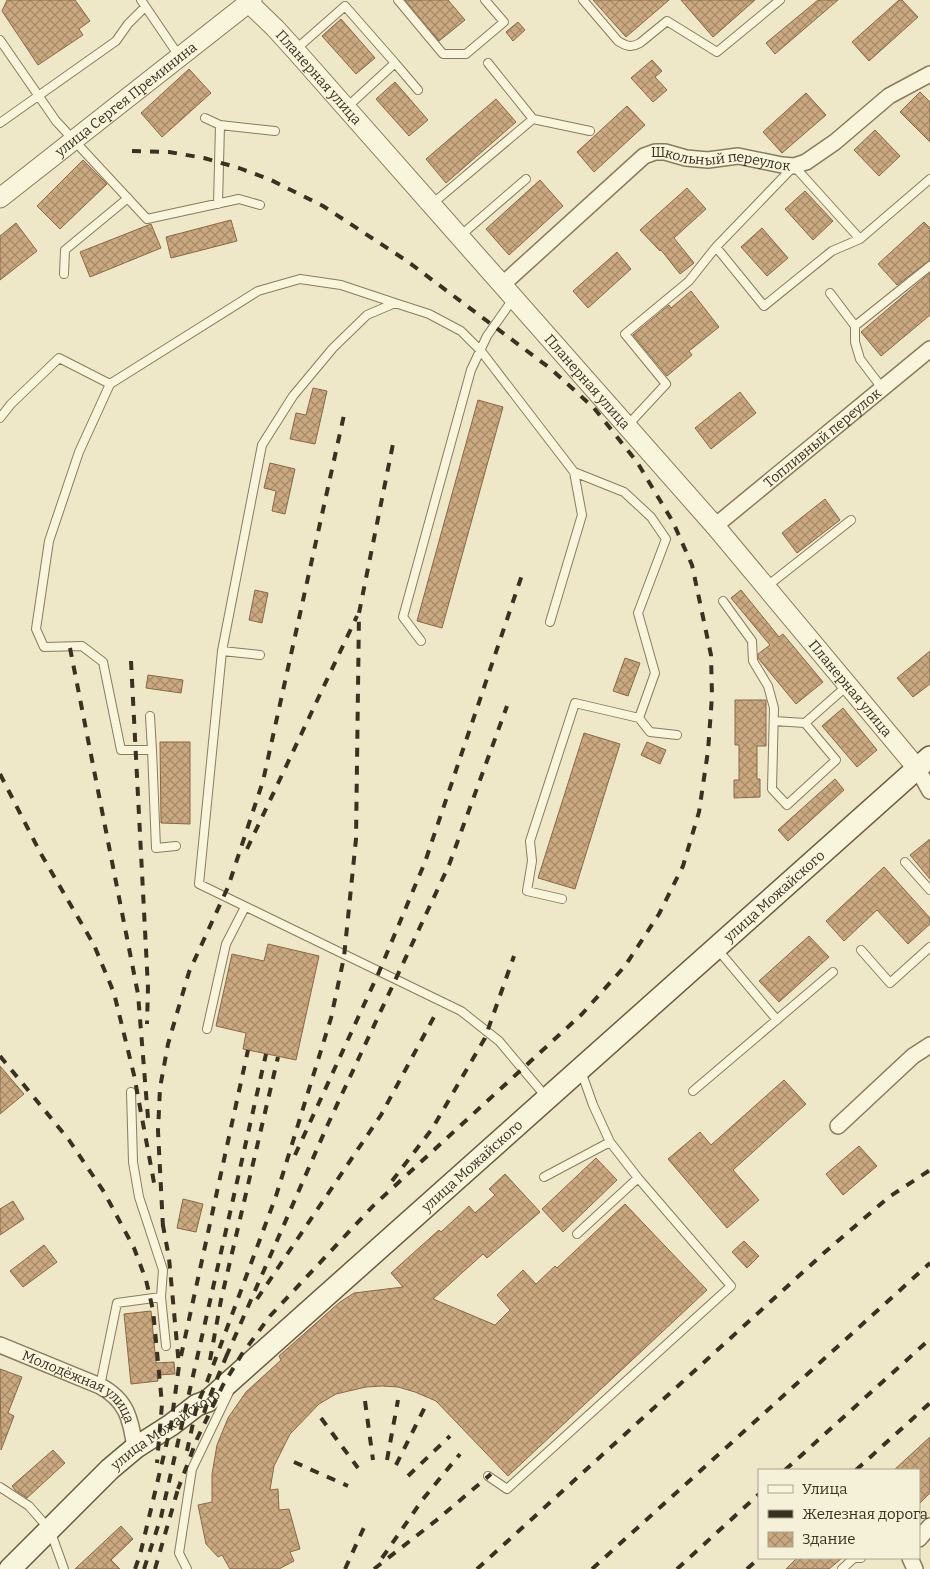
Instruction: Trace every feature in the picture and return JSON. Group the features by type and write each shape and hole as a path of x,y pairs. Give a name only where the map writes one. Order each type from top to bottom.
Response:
{"main road":[{"name":"улица Можайского","path":"8,1568 50,1530 110,1469 135,1448 171,1425 197,1405 208,1401 923,762"}],"street":[{"name":"Планерная улица","path":"248,1 295,50 508,290 766,586 848,686 923,762"},
{"name":"улица Сергея Преминина","path":"0,198 248,1"},
{"name":"Школьный переулок","path":"508,290 644,156 655,152 665,152 686,158 708,160 738,156 782,166 794,166 806,162 835,142 889,96 930,74"},
{"name":"Топливный переулок","path":"714,526 930,349"},
{"path":"923,762 930,791"},
{"path":"838,1126 913,1056 930,1044"},
{"name":"Молодёжная улица","path":"0,1345 100,1386 115,1397 131,1421 135,1448"},
{"path":"920,1538 930,1526"}],"lane":[{"path":"398,0 443,54 466,54 504,22 485,0"},
{"path":"583,0 618,41 624,45 635,46 667,21 717,52 780,0"},
{"path":"0,123 116,41 143,4 179,57"},
{"path":"295,50 345,6 418,90"},
{"path":"0,40 56,121 147,219 239,200 260,205"},
{"path":"346,108 395,63"},
{"path":"488,63 533,119 590,131"},
{"path":"205,118 220,125 275,131"},
{"path":"432,204 533,119"},
{"path":"218,204 220,125"},
{"path":"627,426 666,384 625,334 689,281 716,247 794,166 860,239"},
{"path":"716,247 764,306 832,251 860,239 930,178"},
{"path":"460,236 526,179"},
{"path":"64,274 65,250 128,198"},
{"path":"855,326 930,266"},
{"path":"152,750 121,750 103,662 82,646 44,647 36,629 49,541 80,452 110,384 258,291 300,279 341,285 429,314 461,331 480,351 574,472 582,515 550,622"},
{"path":"421,641 403,617 471,370 508,290"},
{"path":"830,293 855,326 855,342 860,360 882,388"},
{"path":"395,303 367,315 333,348 293,396 262,445 222,651 199,884 461,1011 499,1041 547,1099"},
{"path":"0,418 11,404 59,358 110,384"},
{"path":"574,472 624,492 651,517 666,539 638,613 655,673 639,718"},
{"path":"766,586 851,520"},
{"path":"723,602 752,641 753,661 768,686 774,708 772,789 787,805 836,760 804,723"},
{"path":"222,651 260,656"},
{"path":"774,721 804,723 848,686"},
{"path":"562,900 527,891 532,861 530,841 575,703 639,718 650,732 677,735"},
{"path":"150,716 156,848 176,846"},
{"path":"905,862 930,890"},
{"path":"207,1029 226,944 245,907"},
{"path":"862,950 890,983 930,947"},
{"path":"716,948 776,1020"},
{"path":"692,1091 833,972"},
{"path":"488,1476 507,1489 731,1286 638,1178 610,1142 580,1070"},
{"path":"130,1092 133,1162 139,1197 163,1270 161,1297 166,1346"},
{"path":"544,1177 610,1142"},
{"path":"577,1234 638,1178"},
{"path":"100,1386 116,1303 161,1297"},
{"path":"187,1569 179,1553 192,1469 237,1374"},
{"path":"0,1487 28,1506 50,1530 64,1569"},
{"path":"842,1569 853,1559"}],"building":[{"path":"7,0 75,0 90,21 79,29 83,35 38,65 2,11"},
{"path":"405,0 448,0 465,20 439,41"},
{"path":"593,0 669,0 626,37"},
{"path":"681,0 755,0 713,37"},
{"path":"818,0 838,0 775,54 766,43"},
{"path":"899,0 902,0 918,17 869,61 852,42"},
{"path":"341,19 375,58 356,74 322,36"},
{"path":"518,22 525,30 513,41 506,32"},
{"path":"652,60 662,71 655,77 667,90 653,102 631,78"},
{"path":"189,69 211,93 162,137 141,113"},
{"path":"395,82 428,120 409,136 376,99"},
{"path":"920,92 930,102 930,142 900,112"},
{"path":"806,93 826,115 782,153 763,132"},
{"path":"496,99 516,122 446,183 426,159"},
{"path":"627,106 645,125 594,172 577,152"},
{"path":"875,130 900,156 879,176 854,150"},
{"path":"83,160 107,184 60,229 37,206"},
{"path":"540,180 563,206 509,255 486,229"},
{"path":"687,188 706,209 674,238 694,263 680,274 661,250 640,230"},
{"path":"805,191 833,221 813,240 785,209"},
{"path":"231,220 237,241 171,258 166,237"},
{"path":"924,222 930,228 930,260 897,285 878,264"},
{"path":"16,223 37,251 0,280 0,236"},
{"path":"151,224 161,248 90,277 80,252"},
{"path":"762,228 788,258 767,276 741,247"},
{"path":"617,252 631,269 588,308 573,291"},
{"path":"930,273 930,315 881,356 861,332"},
{"path":"691,291 719,327 689,351 692,355 667,376 633,335 669,305 671,308"},
{"path":"313,388 327,391 315,444 290,439 296,413 306,415"},
{"path":"740,392 756,413 711,449 695,428"},
{"path":"478,400 503,407 442,628 417,621"},
{"path":"270,463 295,469 285,514 272,511 276,491 264,488"},
{"path":"825,499 840,520 797,553 782,533"},
{"path":"255,590 268,593 262,623 249,620"},
{"path":"741,590 779,637 783,634 823,682 796,704 758,658 758,654 770,645 731,598"},
{"path":"930,651 930,684 913,697 897,678"},
{"path":"625,658 640,663 628,696 613,691"},
{"path":"148,675 183,680 181,693 146,688"},
{"path":"735,700 766,700 766,746 757,746 757,779 760,779 760,797 734,798 734,780 739,780 739,745 735,745"},
{"path":"843,708 877,750 857,767 822,726"},
{"path":"584,733 620,744 575,889 538,878"},
{"path":"160,742 190,742 190,824 161,823"},
{"path":"647,742 666,750 660,764 641,755"},
{"path":"835,779 844,790 788,841 778,830"},
{"path":"930,839 930,879 910,855"},
{"path":"884,867 930,918 930,924 908,944 877,910 844,941 826,921"},
{"path":"809,936 829,957 779,1002 759,981"},
{"path":"268,944 319,956 296,1060 243,1049 246,1033 216,1026 232,954 264,961"},
{"path":"0,1066 24,1094 0,1114"},
{"path":"784,1080 806,1104 733,1170 759,1200 727,1228 668,1159 700,1132 711,1145"},
{"path":"859,1146 877,1166 843,1195 826,1174"},
{"path":"596,1158 617,1180 563,1232 542,1209"},
{"path":"505,1174 540,1212 487,1258 483,1254 433,1299 495,1325 510,1310 497,1295 523,1270 536,1284 555,1266 557,1268 625,1204 707,1290 508,1476 436,1401 398,1387 366,1387 336,1394 319,1404 290,1434 274,1466 270,1490 278,1489 279,1510 289,1509 300,1549 290,1552 294,1561 279,1569 230,1569 222,1555 218,1557 206,1544 198,1505 212,1502 212,1474 217,1445 228,1418 246,1392 281,1360 279,1356 340,1302 354,1293 403,1287 391,1273 469,1206 475,1213 495,1195 489,1189"},
{"path":"183,1199 203,1204 196,1232 177,1228"},
{"path":"13,1201 24,1219 0,1235 0,1209"},
{"path":"744,1241 759,1256 747,1268 732,1252"},
{"path":"44,1245 57,1262 23,1287 10,1271"},
{"path":"151,1311 156,1363 174,1362 175,1374 157,1375 158,1381 131,1384 124,1314"},
{"path":"0,1369 22,1377 8,1413 14,1416 1,1450"},
{"path":"930,1437 930,1493 920,1503 920,1469 895,1469"},
{"path":"53,1450 65,1463 27,1498 15,1490 12,1486"},
{"path":"121,1526 133,1539 111,1560 120,1569 75,1569"},
{"path":"796,1559 841,1559 829,1569 786,1569"}],"railway":[{"path":"132,151 169,152 204,158 239,168 271,180 323,206 407,261 551,369 594,408 637,462 673,522 692,565 711,655 712,696 708,751 699,812 683,866 659,914 625,966 582,1014 374,1205 270,1316 242,1354 223,1385 197,1439 178,1489"},
{"path":"163,1227 158,1131 160,1088 168,1044 189,972 228,887 263,781 344,415"},
{"path":"187,1451 197,1405 276,1196 331,1018 344,957 356,839 359,613 394,439"},
{"path":"295,1155 379,972 425,862 522,575"},
{"path":"247,849 357,616"},
{"path":"70,648 138,994 148,1118"},
{"path":"131,661 148,988 147,1024"},
{"path":"226,1357 328,1124 449,865 507,706"},
{"path":"0,774 41,854 94,945 114,993 134,1075 155,1188"},
{"path":"392,1181 432,1129 485,1038 514,956"},
{"path":"257,1299 381,1115 435,1015"},
{"path":"181,1356 248,1050"},
{"path":"144,1569 161,1517 266,1054"},
{"path":"0,1056 69,1140 104,1192 134,1248 146,1280 153,1310 162,1404 157,1463"},
{"path":"210,1360 221,1300 278,1057"},
{"path":"477,1569 825,1252 889,1197 930,1170"},
{"path":"135,1569 171,1425 179,1366 169,1258 162,1220"},
{"path":"592,1569 930,1263"},
{"path":"786,1469 930,1339"},
{"path":"204,1413 228,1352"},
{"path":"387,1460 398,1400"},
{"path":"365,1401 373,1460"},
{"path":"857,1469 930,1403"},
{"path":"396,1465 425,1407"},
{"path":"321,1418 358,1468"},
{"path":"408,1476 450,1436"},
{"path":"382,1558 423,1499 460,1454"},
{"path":"294,1462 348,1486"},
{"path":"374,1569 438,1519 491,1474"},
{"path":"155,1569 180,1482"},
{"path":"677,1569 758,1495"},
{"path":"345,1569 366,1523"},
{"path":"747,1569 758,1559"}]}
